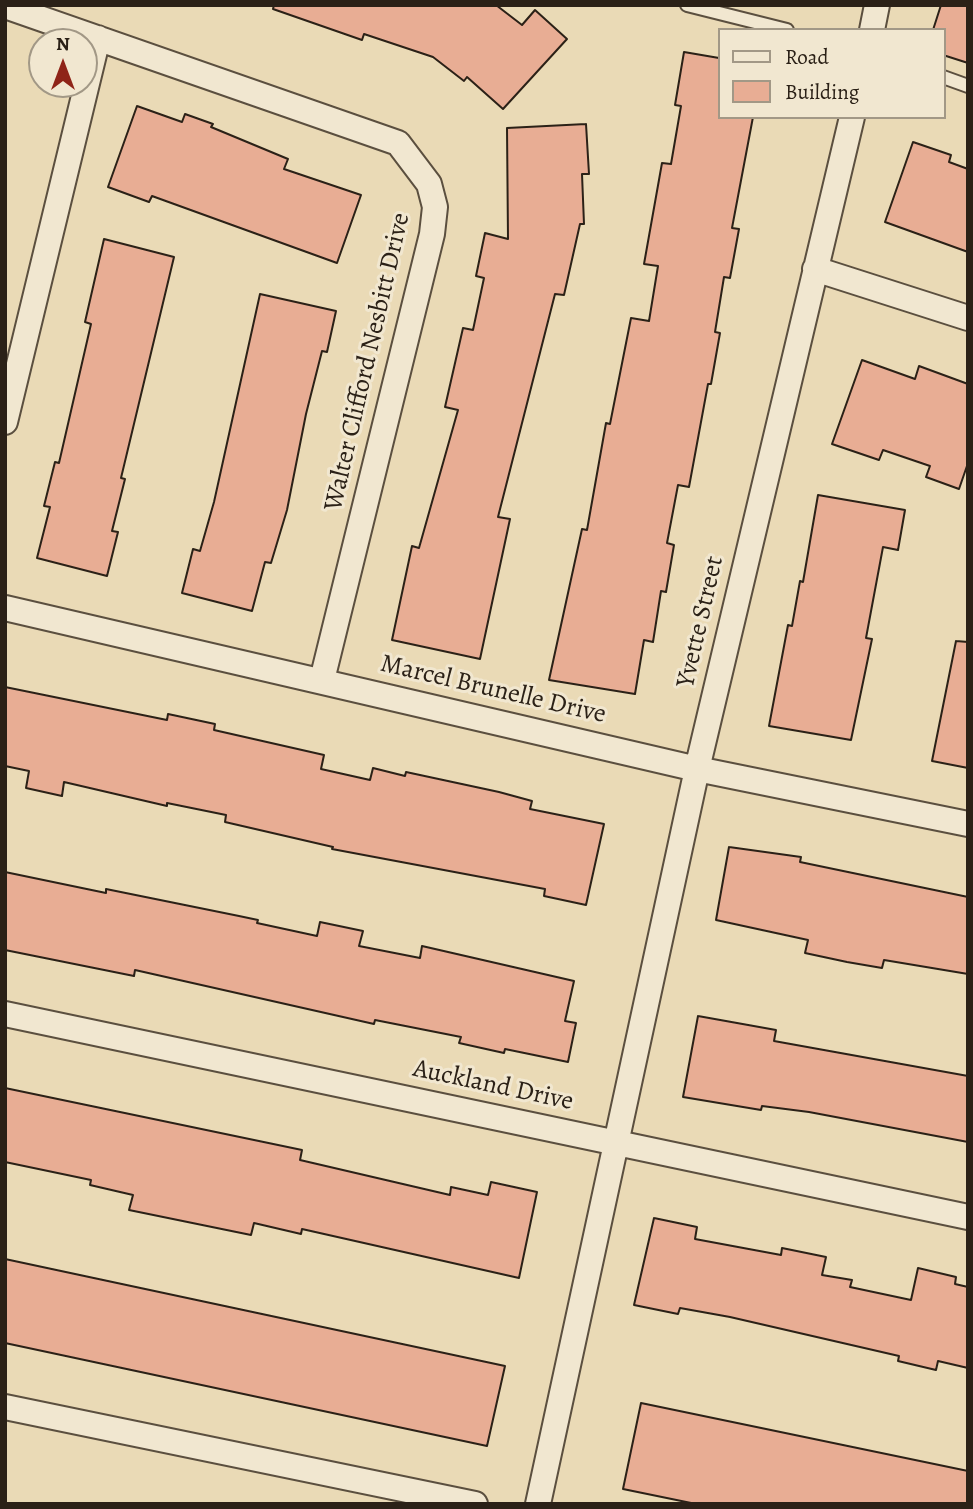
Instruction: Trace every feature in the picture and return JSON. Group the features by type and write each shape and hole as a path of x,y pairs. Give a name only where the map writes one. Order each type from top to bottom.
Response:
{"street":[{"path":"872,28 877,5"},
{"name":"Walter Clifford Nesbitt Drive","path":"5,6 69,28"},
{"name":"Walter Clifford Nesbitt Drive","path":"98,38 398,143 429,184 435,207 432,234 322,680"},
{"path":"5,422 83,98"},
{"name":"Yvette Street","path":"538,1504 697,769 852,119"},
{"path":"815,268 968,318"},
{"name":"Marcel Brunelle Drive","path":"5,608 697,769 968,824"},
{"name":"Auckland Drive","path":"5,1014 968,1217"},
{"path":"5,1406 475,1504"}],"lane":[{"path":"687,5 779,28"},
{"path":"945,78 968,86"}],"building":[{"path":"274,5 496,5 522,25 535,10 567,39 503,109 467,77 464,81 433,57 364,34 362,40 273,9"},
{"path":"941,5 968,5 968,63 945,56 945,28 934,28"},
{"path":"684,52 718,58 718,119 753,119 732,228 739,229 730,278 724,277 715,332 720,333 711,384 708,384 689,487 678,485 667,543 674,545 666,592 661,591 653,642 644,640 635,694 549,680 582,529 587,530 606,423 610,424 631,318 649,321 658,266 644,264 662,163 671,164 681,106 675,105"},
{"path":"137,106 182,122 185,114 213,124 211,127 288,159 284,169 361,195 337,263 152,196 149,202 108,187"},
{"path":"586,124 589,174 582,174 584,224 580,224 564,295 555,294 498,517 510,519 480,659 392,640 412,546 419,548 458,410 445,407 463,328 473,330 484,278 476,276 485,233 508,239 507,128"},
{"path":"913,142 951,155 949,162 968,169 968,252 885,222"},
{"path":"104,239 174,257 121,478 125,479 112,531 118,532 107,576 37,558 50,507 44,506 55,462 59,463 91,324 85,322"},
{"path":"260,294 336,311 327,352 322,351 306,414 287,510 271,563 265,562 252,611 182,593 193,549 200,551 214,502"},
{"path":"862,360 915,379 919,366 968,384 968,463 959,489 926,477 930,466 883,450 879,460 832,444"},
{"path":"818,495 905,510 898,550 883,547 866,638 872,639 851,740 769,726 788,625 792,626 800,581 803,582"},
{"path":"956,641 968,642 968,768 932,761"},
{"path":"5,687 167,720 168,714 215,724 214,730 324,755 321,769 370,780 373,768 405,776 406,772 532,801 530,809 604,824 586,905 544,896 545,889 332,849 333,847 225,822 226,815 167,803 167,806 64,782 62,796 26,788 29,771 5,766"},
{"path":"729,847 801,857 800,862 968,897 968,974 884,960 882,968 805,953 808,940 716,920"},
{"path":"5,872 239,916 258,920 257,923 317,936 320,922 363,931 359,946 420,958 422,946 574,981 565,1021 576,1023 568,1062 505,1049 504,1053 459,1043 461,1037 375,1020 374,1024 135,970 134,976 5,950"},
{"path":"698,1016 776,1030 774,1041 968,1076 968,1142 809,1112 762,1106 761,1110 683,1097"},
{"path":"5,1088 302,1150 300,1160 450,1195 451,1187 488,1195 491,1182 537,1192 519,1278 302,1229 301,1234 254,1223 251,1235 129,1210 133,1195 90,1185 91,1180 5,1162"},
{"path":"654,1218 697,1227 695,1239 781,1255 782,1248 826,1257 822,1275 852,1280 850,1287 911,1300 918,1268 956,1277 955,1284 968,1287 968,1368 938,1361 936,1370 898,1361 899,1356 730,1317 680,1308 678,1314 634,1305"},
{"path":"5,1259 505,1366 487,1446 5,1343"},
{"path":"641,1403 968,1471 968,1504 696,1504 623,1489"}]}
